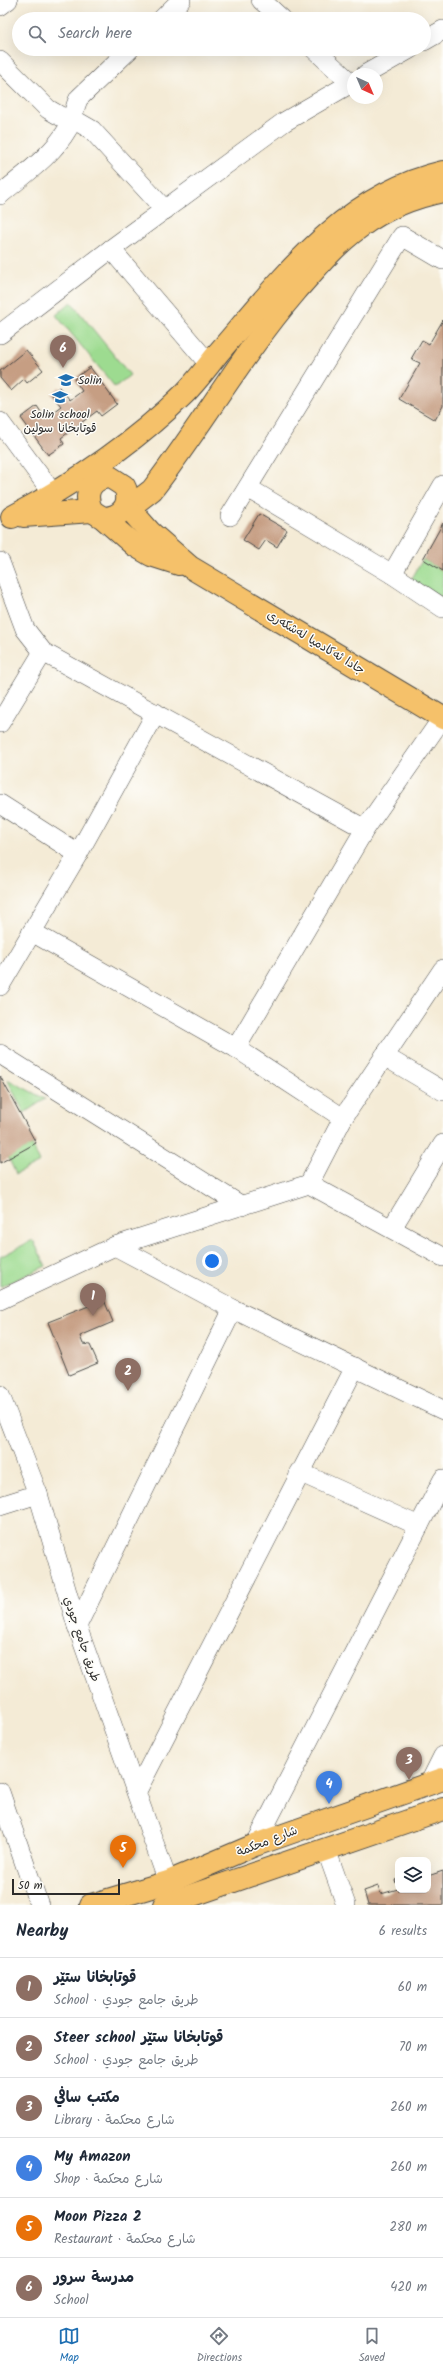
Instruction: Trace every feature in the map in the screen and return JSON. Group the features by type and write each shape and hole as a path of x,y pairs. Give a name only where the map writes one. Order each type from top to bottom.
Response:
{"main road":[{"path":"6,518 54,495 112,454 162,414 185,393 295,263 320,238 350,214 380,196 426,175 443,172"},
{"path":"6,518 97,514 116,516 127,504 139,500 152,490 232,373 275,316 336,246 361,226 388,210 443,191"},
{"path":"112,454 108,468 94,484 87,496 97,514 134,545 170,562 190,567"},
{"path":"54,495 94,484 110,477 120,482 127,491 127,504 150,532 190,567"},
{"name":"جادا ئه‌كادميا له‌شكه‌رى","path":"190,567 443,717"},
{"name":"شارع محكمة","path":"91,1905 168,1882 255,1845 436,1781"},
{"path":"164,1905 443,1809"}],"street":[{"path":"0,6 8,0"},
{"path":"169,12 181,0"},
{"path":"261,0 274,12"},
{"path":"431,37 443,30"},
{"path":"0,195 52,149 67,131 73,119 74,108 79,98 123,56"},
{"path":"324,56 347,73"},
{"path":"378,68 398,56"},
{"path":"0,61 48,109 60,116 73,119 92,130 165,210"},
{"path":"0,334 111,249 284,122 347,86"},
{"path":"230,516 402,236 443,260"},
{"path":"111,249 209,364"},
{"path":"0,422 54,495"},
{"path":"392,574 443,485"},
{"path":"248,488 392,574 443,608"},
{"path":"0,562 25,629 44,652 366,829"},
{"path":"0,723 44,652"},
{"path":"0,986 78,854 156,713"},
{"path":"236,1048 366,829 443,717"},
{"path":"0,804 78,854"},
{"path":"32,932 236,1048 343,1118"},
{"path":"0,1300 115,1246 309,1184 343,1118 443,968"},
{"path":"0,1054 242,1206"},
{"path":"384,1056 443,1091"},
{"path":"392,1228 443,1144"},
{"path":"309,1184 443,1257"},
{"path":"115,1246 233,1309 443,1410"},
{"path":"76,1626 233,1309"},
{"path":"137,1791 299,1472 355,1367"},
{"name":"طريق جامع جودي","path":"0,1395 38,1494 76,1626 137,1791 168,1882"},
{"path":"299,1472 419,1526"},
{"path":"255,1845 443,1479"},
{"path":"0,1506 38,1494"},
{"path":"436,1781 443,1756"},
{"path":"0,1792 39,1905"},
{"path":"326,1849 346,1905"}],"green space":[{"path":"71,302 130,375 115,387 56,315"},
{"path":"423,559 443,571 442,599 411,580"},
{"path":"7,1079 45,1099 24,1113"},
{"path":"32,1145 40,1162 16,1174 8,1157"},
{"path":"33,1240 46,1266 0,1287 0,1257"}],"building":[{"path":"443,320 443,406 435,420 399,399 420,363 411,359 422,340 429,344"},
{"path":"26,350 43,370 27,383 24,379 11,391 0,378 0,371"},
{"path":"90,367 117,404 101,416 97,411 61,438 64,444 48,455 21,418 37,406 45,418 61,406 51,394 59,387 70,400 82,391 74,379"},
{"path":"259,514 287,530 277,547 266,540 259,550 243,540"},
{"path":"443,523 443,571 423,559"},
{"path":"0,1076 36,1143 0,1163"},
{"path":"104,1300 113,1322 80,1336 83,1344 90,1345 98,1363 69,1375 48,1322"},
{"path":"443,1871 443,1905 368,1905 364,1891 378,1886 381,1894 395,1890 395,1893 431,1893 431,1875"}],"place":[{"name":"مدرسة سرور","path":"63,368"},
{"name":"Solin","path":"66,380"},
{"name":"Solin school قوتابخانا سولین","path":"60,397"},
{"name":"قوتابخانا ستێر","path":"93,1316"},
{"name":"Steer school قوتابخانا ستێر","path":"128,1391"},
{"name":"مكتب سافي","path":"409,1780"},
{"name":"My Amazon","path":"329,1804"},
{"name":"Moon Pizza 2","path":"123,1868"}]}
